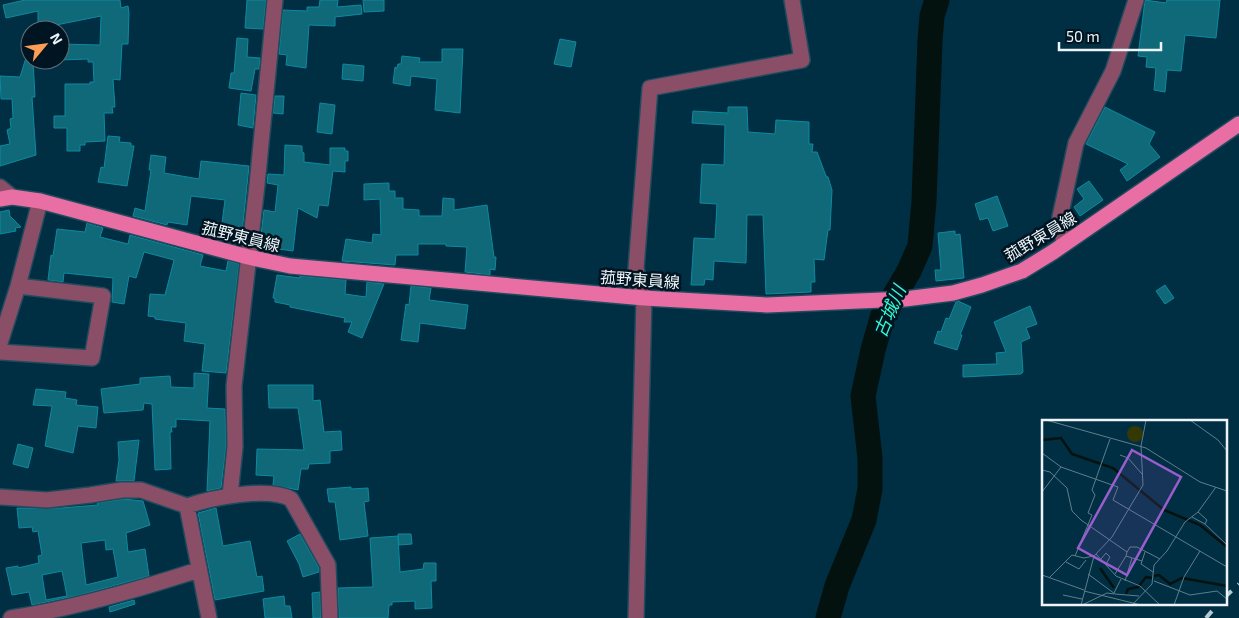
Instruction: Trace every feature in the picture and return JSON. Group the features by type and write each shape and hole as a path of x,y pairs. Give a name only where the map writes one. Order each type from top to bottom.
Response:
{"main road":[{"name":"菰野東員線","path":"6,198 40,201 248,257 290,266 644,298 767,305 905,299 953,293 982,285 1022,270 1064,244 1239,124"}],"street":[{"path":"230,495 234,447 234,386 257,185 275,0"},
{"path":"636,618 644,298 636,270 650,88 802,60 792,0"},
{"path":"1064,244 1060,218 1076,143 1113,71 1136,0"},
{"path":"0,187 6,198"},
{"path":"0,343 18,286 40,201"},
{"path":"0,352 92,358 103,296 18,286"},
{"path":"0,498 47,500 90,496 122,490 142,490 186,506 230,495 283,494 292,499 328,566 330,618"},
{"path":"186,506 209,618"},
{"path":"11,618 41,613 138,590 198,570"}],"building":[{"path":"25,0 120,0 121,8 128,6 128,44 122,44 120,80 113,79 115,107 112,107 113,113 104,113 105,141 85,142 85,145 80,145 80,151 67,151 67,128 54,128 54,116 65,116 65,84 90,84 90,82 94,82 93,62 88,62 88,59 70,60 70,44 100,45 101,16 70,22 70,20 38,20 38,11 6,18 3,5"},
{"path":"247,0 266,0 263,29 245,28"},
{"path":"320,0 338,0 337,7 361,5 362,14 335,17 335,26 309,25 306,68 286,65 287,55 279,54 283,10 307,11 307,7 319,7"},
{"path":"363,0 384,0 384,11 364,12"},
{"path":"1145,0 1166,3 1167,0 1220,0 1216,38 1185,35 1181,71 1167,70 1165,92 1154,90 1156,68 1146,67 1147,57 1138,56"},
{"path":"237,38 248,39 247,57 260,58 259,69 255,69 251,91 229,88 231,73 234,73"},
{"path":"560,39 576,42 571,67 554,64"},
{"path":"442,49 463,49 460,113 435,110 437,79 411,76 410,86 393,83 395,67 397,68 398,64 401,64 402,56 420,58 419,62 442,62"},
{"path":"343,64 364,66 363,81 342,79"},
{"path":"22,70 34,70 35,97 32,97 36,155 0,166 0,146 10,144 7,130 11,128 10,119 13,118 12,99 1,99 0,76 20,77"},
{"path":"241,93 256,95 253,128 238,125"},
{"path":"275,96 284,96 283,114 273,113"},
{"path":"320,103 335,105 332,134 317,132"},
{"path":"728,107 747,107 748,132 775,134 776,120 809,122 809,144 813,144 812,152 817,152 832,190 830,230 828,230 824,260 814,259 815,282 811,282 811,292 766,294 763,215 747,215 746,263 714,261 713,280 705,279 704,285 691,285 694,238 715,239 717,204 700,203 702,164 724,165 725,125 692,123 693,111 728,113"},
{"path":"1105,107 1155,132 1149,144 1160,157 1127,181 1120,170 1128,164 1086,144"},
{"path":"108,136 120,137 119,142 131,143 131,146 134,146 127,186 98,182 101,167 104,168"},
{"path":"285,145 302,146 304,162 330,165 330,148 345,148 345,151 348,151 348,161 345,161 345,172 333,171 328,206 319,205 317,218 298,208 293,251 272,248 272,245 260,243 264,210 275,212 278,185 267,183 268,174 284,175"},
{"path":"151,155 166,157 164,173 199,179 201,161 249,166 241,243 214,238 217,222 222,223 225,200 191,196 187,225 168,222 167,225 133,216 135,208 145,211 151,170 149,170"},
{"path":"1089,181 1103,200 1080,216 1074,207 1084,199 1077,189"},
{"path":"389,183 389,191 395,191 395,198 403,198 403,209 419,210 419,216 442,216 443,198 454,199 454,210 487,205 494,257 496,257 495,270 490,269 490,275 465,272 467,247 446,246 446,244 418,244 418,255 396,255 395,265 342,261 346,239 372,243 373,234 381,235 380,199 364,200 364,184"},
{"path":"997,196 1008,226 993,231 988,218 980,220 975,204"},
{"path":"9,210 10,216 21,227 15,228 16,231 0,234 0,212"},
{"path":"87,223 103,228 100,237 128,244 130,235 203,255 200,266 226,271 228,261 239,264 226,373 202,371 205,344 184,341 186,323 155,319 155,317 148,316 150,294 165,295 174,260 144,252 136,278 129,276 124,304 112,302 113,278 64,273 63,282 48,280 57,229 85,232"},
{"path":"955,231 955,235 960,234 964,278 936,281 935,270 941,270 938,233"},
{"path":"277,275 346,280 345,294 366,297 367,282 384,284 362,338 348,332 352,322 344,322 345,318 290,307 290,305 275,302 275,298 273,298"},
{"path":"1165,285 1174,298 1165,304 1156,291"},
{"path":"411,286 431,288 429,300 468,305 465,329 420,323 418,342 401,340 406,304 409,305"},
{"path":"958,301 971,307 960,335 962,335 957,350 934,343 938,331 941,332 946,318 949,319"},
{"path":"1030,306 1037,324 1026,328 1030,338 1021,342 1023,372 1021,374 963,377 963,365 997,364 996,353 1006,352 994,322"},
{"path":"194,373 209,374 207,408 225,409 226,447 221,488 207,491 210,421 176,419 176,427 171,427 172,432 170,432 171,469 155,470 152,404 144,403 143,410 104,413 101,389 140,384 140,378 170,376 171,387 194,388"},
{"path":"268,385 313,385 313,401 320,400 324,432 341,431 342,450 330,451 330,463 309,464 308,469 301,469 298,490 273,485 274,476 256,475 257,449 304,450 298,408 269,408"},
{"path":"36,389 66,392 65,398 77,400 76,405 98,407 96,428 78,426 73,453 45,446 52,406 33,405"},
{"path":"139,440 134,481 116,481 119,460 118,442"},
{"path":"18,444 33,448 28,468 13,464"},
{"path":"351,487 351,489 368,488 369,501 364,502 368,536 340,540 335,502 329,502 327,489"},
{"path":"123,499 143,501 150,525 126,533 128,552 145,549 149,576 80,595 32,605 29,592 12,595 6,568 18,566 18,568 39,563 38,556 42,555 38,531 33,532 32,527 19,528 17,508 61,508 98,505 97,503","holes":["105,540 106,550 113,549 118,577 86,585 81,543","62,571 67,596 46,600 42,575"]},
{"path":"216,508 223,546 250,541 257,577 262,576 264,591 215,600 198,513"},
{"path":"300,534 319,568 319,572 303,577 299,564 287,541"},
{"path":"398,534 411,534 412,544 399,545"},
{"path":"398,536 400,572 423,569 424,563 436,563 436,581 431,581 432,608 415,609 415,601 392,602 392,605 389,605 388,618 339,618 338,588 373,587 370,538"},
{"path":"320,592 321,618 313,618 312,593"},
{"path":"284,596 285,606 290,606 292,618 265,618 263,599"},
{"path":"134,600 135,604 110,612 109,607"}],"waterway":[{"name":"古城川","path":"828,618 837,586 864,520 870,489 870,458 863,396 873,350 883,315 909,271 920,246 924,201 930,41 932,16 937,0"}],"railway":[{"path":"1226,596 1239,584"},
{"path":"1206,618 1216,606"}]}
